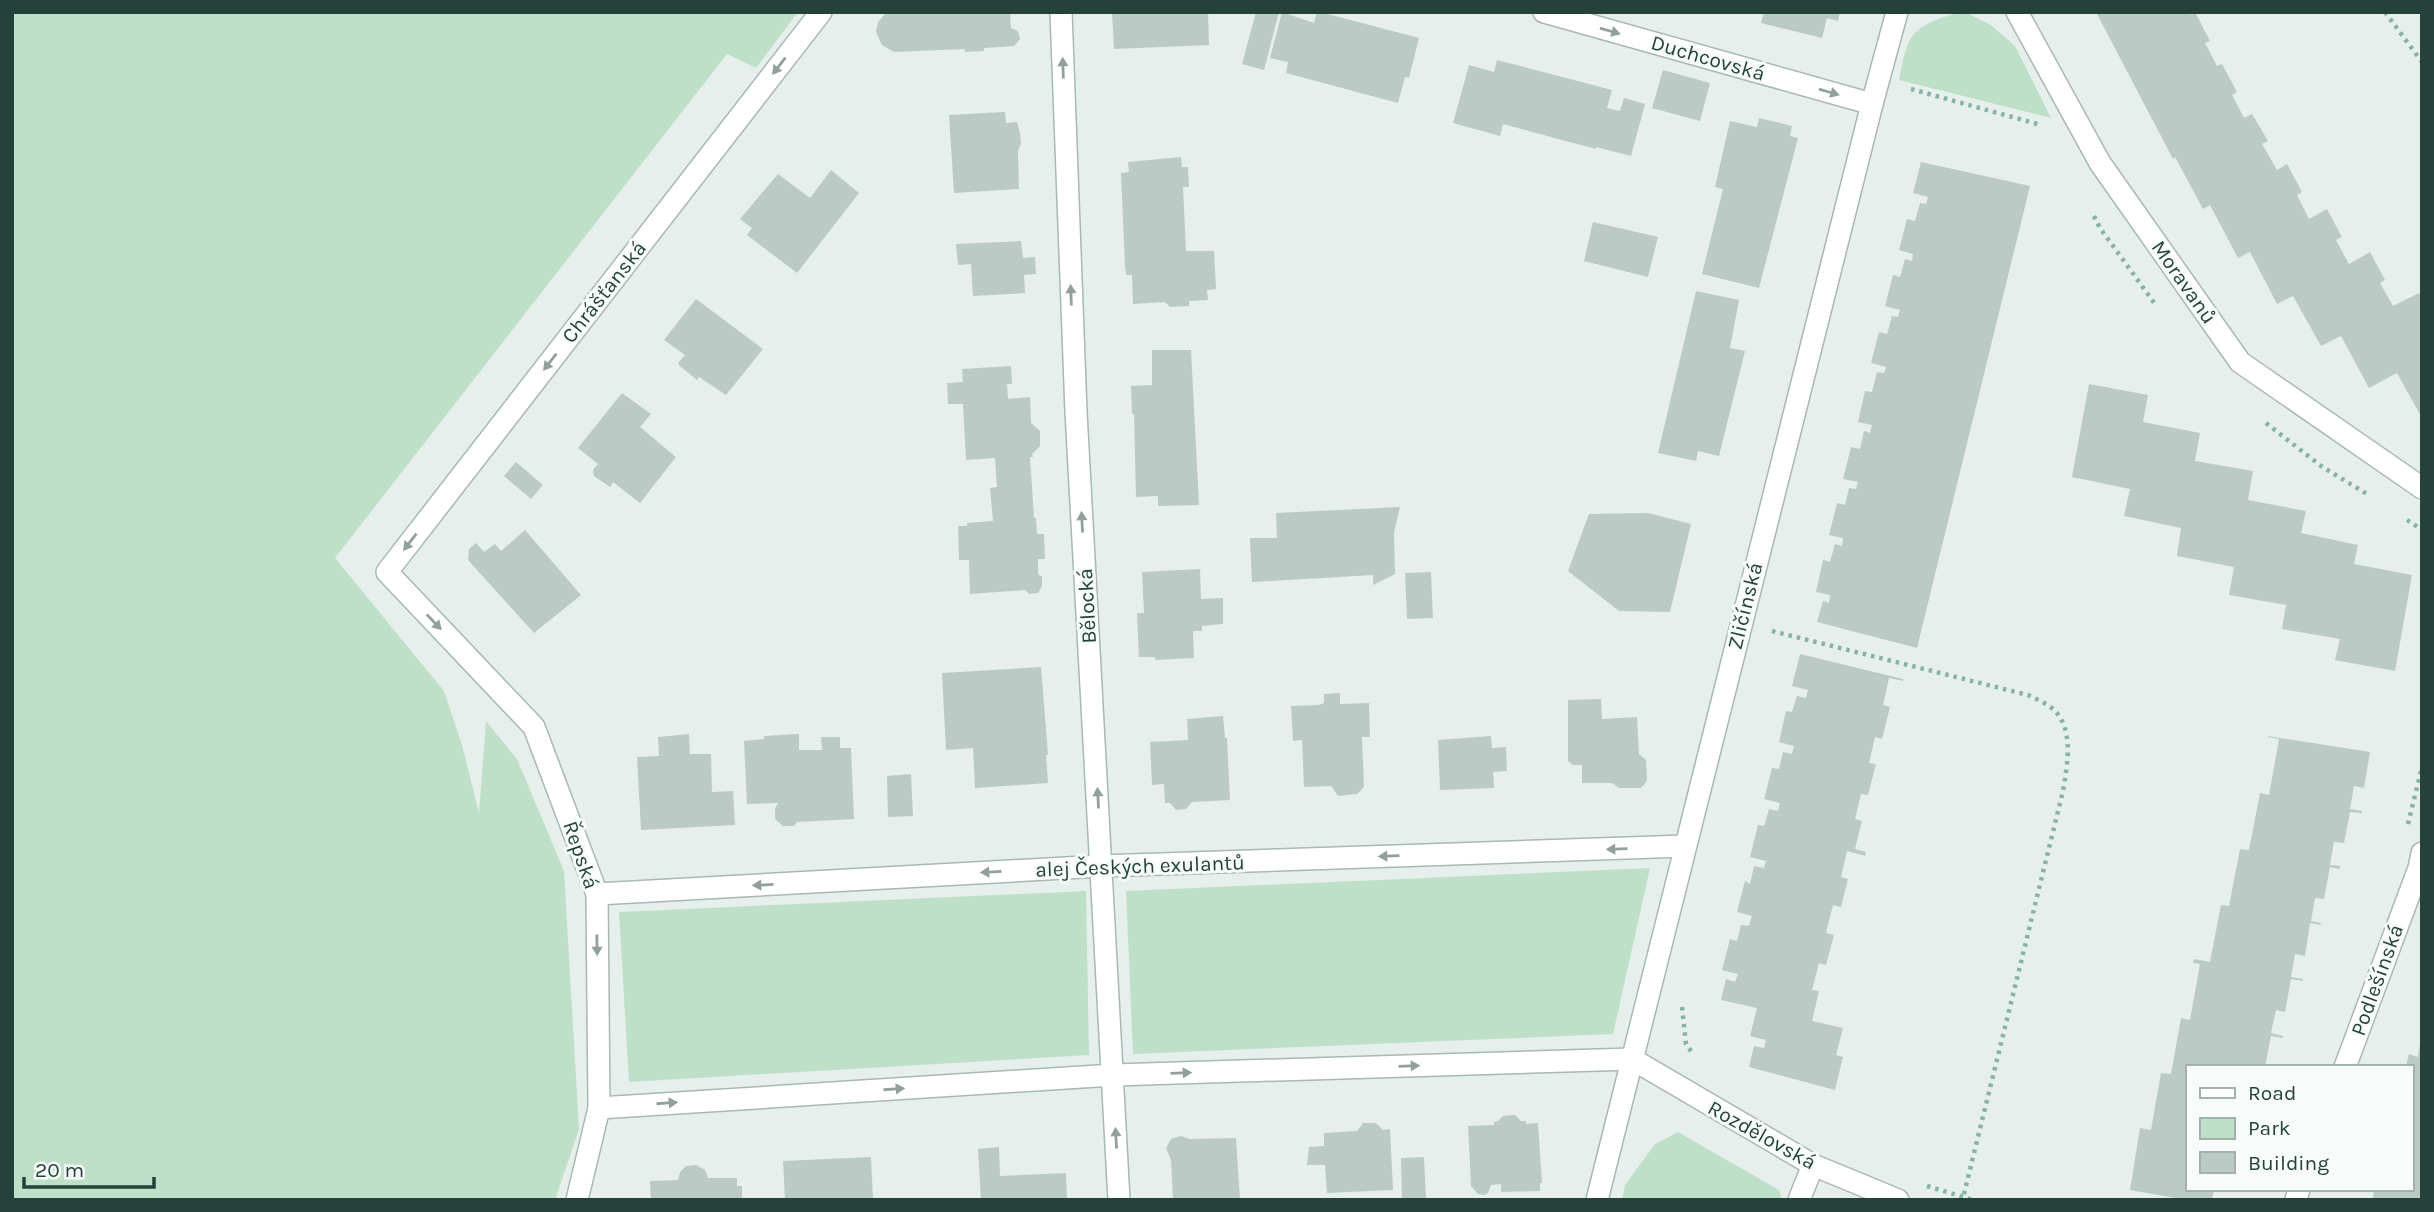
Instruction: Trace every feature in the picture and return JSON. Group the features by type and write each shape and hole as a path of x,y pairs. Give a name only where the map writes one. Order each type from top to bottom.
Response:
{"street":[{"name":"Chrášťanská","path":"387,572 821,12"},
{"name":"Bělocká","path":"1061,12 1076,412 1119,1200"},
{"name":"Duchcovská","path":"1544,12 1872,104"},
{"name":"Zličínská","path":"1597,1200 1897,12"},
{"name":"Moravanů","path":"2017,12 2100,163 2240,362 2422,488"},
{"name":"Řepská","path":"387,572 534,727 597,894 599,1108 577,1200"},
{"name":"alej Českých exulantů","path":"597,894 1101,866 1685,846"},
{"name":"Podlešínská","path":"2346,1065 2419,868 2422,853"},
{"path":"599,1108 1113,1075 1632,1059"},
{"name":"Rozdělovská","path":"1632,1059 1813,1165 1898,1200"},
{"path":"1799,1200 1813,1165"}],"path":[{"path":"2385,12 2422,62"},
{"path":"1902,87 2043,126"},
{"path":"2088,204 2100,228 2163,314"},
{"path":"2264,422 2322,466 2378,501"},
{"path":"2400,515 2422,530"},
{"path":"1768,630 2028,695 2054,710 2066,730 2068,758 2063,791 1963,1198"},
{"path":"1681,1000 1686,1044 1699,1062"},
{"path":"1924,1185 1973,1200"}],"green space":[{"path":"12,12 798,12 756,68 727,54 335,558 444,691 462,745 479,813 486,721 517,759 564,871 579,1129 555,1200 12,1200"},
{"path":"1965,12 1991,25 2015,46 2051,118 1899,80 1907,47 1916,32 1935,20"},
{"path":"1650,868 1613,1034 1133,1054 1126,891"},
{"path":"1086,891 1089,1055 629,1082 619,912"},
{"path":"1678,1132 1779,1190 1782,1200 1622,1200 1625,1185 1655,1144"}],"building":[{"path":"887,12 1010,12 1011,28 1018,31 1020,39 1014,46 984,48 984,51 965,52 965,49 894,52 882,45 876,32 878,22"},
{"path":"1112,12 1208,12 1209,45 1114,49"},
{"path":"1256,12 1279,12 1264,70 1242,64"},
{"path":"1282,12 1314,23 1317,12 1320,12 1419,38 1409,78 1405,77 1398,103 1286,73 1288,62 1270,58"},
{"path":"1764,12 1840,12 1838,21 1827,18 1822,38 1761,23"},
{"path":"2096,12 2188,12 2189,15 2195,12 2210,41 2205,43 2217,66 2222,64 2237,92 2232,95 2244,118 2252,114 2268,141 2262,144 2277,170 2287,164 2302,192 2297,195 2309,219 2327,209 2342,237 2336,240 2349,264 2370,252 2385,280 2380,283 2393,306 2419,293 2422,298 2422,418 2397,373 2369,388 2341,336 2321,346 2293,296 2277,304 2250,252 2238,258 2210,205 2203,209 2175,157 2173,159"},
{"path":"1497,60 1612,90 1607,108 1620,111 1624,98 1645,104 1631,156 1503,124 1500,136 1453,123 1469,65 1494,72"},
{"path":"1663,70 1710,83 1700,121 1652,108"},
{"path":"1005,112 1006,123 1017,122 1020,133 1019,189 954,193 949,115"},
{"path":"1759,118 1792,126 1790,136 1798,138 1759,288 1702,274 1723,189 1715,187 1730,121 1757,127"},
{"path":"1181,157 1182,167 1188,167 1189,187 1183,187 1186,251 1214,251 1216,289 1207,290 1208,300 1189,301 1189,306 1170,307 1165,302 1133,304 1132,275 1126,275 1125,266 1121,173 1129,172 1128,162"},
{"path":"1921,162 2030,186 1917,648 1817,622 1823,601 1829,603 1830,595 1816,592 1823,560 1830,562 1835,544 1842,546 1843,538 1829,535 1837,503 1845,505 1849,488 1856,489 1858,482 1843,479 1851,447 1860,449 1864,431 1870,433 1872,425 1858,422 1865,391 1872,392 1877,372 1884,373 1886,367 1871,363 1879,332 1887,334 1892,316 1898,317 1900,310 1885,306 1893,275 1900,277 1905,259 1912,261 1913,254 1899,250 1907,219 1915,221 1920,203 1926,204 1928,197 1913,193"},
{"path":"831,170 859,193 797,273 747,235 752,228 740,219 778,174 810,198"},
{"path":"1593,222 1658,237 1648,277 1584,261"},
{"path":"1021,241 1023,258 1035,257 1036,274 1024,275 1025,293 973,296 971,264 958,265 956,244"},
{"path":"1696,291 1739,300 1730,348 1745,351 1719,456 1698,451 1696,461 1658,453"},
{"path":"696,299 763,349 726,395 699,377 697,380 680,366 678,363 685,355 664,340"},
{"path":"1152,350 1191,350 1199,505 1158,506 1158,496 1136,497 1131,386 1152,385"},
{"path":"1011,366 1012,384 1007,384 1008,399 1030,397 1031,423 1040,431 1040,446 1032,454 1033,457 1030,457 1034,518 1037,534 1044,534 1045,559 1038,559 1038,574 1042,577 1042,586 1038,593 1029,594 1025,590 970,594 969,560 959,560 958,526 993,521 990,488 997,487 995,458 966,460 963,404 948,404 947,383 963,382 962,369"},
{"path":"2089,384 2148,395 2143,422 2200,433 2195,461 2253,471 2248,500 2306,511 2301,533 2358,545 2354,564 2412,575 2395,671 2335,660 2340,639 2282,629 2286,605 2229,595 2234,567 2177,556 2181,528 2124,516 2130,489 2072,477"},
{"path":"622,393 651,414 640,427 676,457 640,503 613,482 610,487 594,476 593,470 598,464 578,448"},
{"path":"516,462 543,485 531,499 504,476"},
{"path":"1400,507 1394,532 1395,574 1373,585 1373,575 1252,582 1250,538 1277,538 1276,513"},
{"path":"1648,513 1691,524 1670,612 1619,611 1568,571 1589,514"},
{"path":"525,530 581,595 534,633 468,560 469,549 476,543 484,552 495,544 501,551"},
{"path":"1200,569 1201,599 1223,598 1223,624 1202,626 1202,631 1193,631 1194,658 1155,660 1155,657 1139,657 1137,613 1144,613 1142,572"},
{"path":"1431,572 1433,618 1407,619 1405,573"},
{"path":"1800,654 1903,679 1889,678 1883,705 1890,707 1882,739 1875,737 1869,763 1876,764 1868,795 1861,794 1855,819 1862,821 1855,849 1866,852 1865,856 1847,851 1841,877 1848,879 1841,907 1833,905 1826,933 1834,935 1826,965 1819,963 1812,990 1819,991 1812,1021 1843,1028 1836,1055 1843,1057 1835,1090 1749,1067 1754,1046 1764,1048 1766,1040 1750,1036 1757,1008 1721,1000 1726,979 1735,982 1738,974 1722,970 1730,939 1737,941 1741,925 1749,926 1752,916 1737,912 1745,881 1750,884 1754,866 1764,868 1766,861 1750,857 1758,825 1764,826 1769,809 1778,811 1780,803 1764,799 1772,768 1779,769 1783,752 1792,754 1794,746 1779,742 1786,711 1792,712 1797,696 1806,698 1808,690 1792,686"},
{"path":"1041,667 1048,783 975,788 973,748 946,750 942,673"},
{"path":"1340,693 1340,704 1369,703 1370,737 1362,737 1364,787 1357,794 1338,796 1331,786 1304,787 1302,740 1293,741 1291,706 1319,705 1324,703 1324,694"},
{"path":"1601,699 1602,719 1637,717 1639,754 1646,760 1647,781 1641,788 1619,788 1612,783 1582,783 1582,765 1573,765 1568,761 1568,700"},
{"path":"1223,716 1227,738 1230,800 1192,802 1186,809 1176,810 1170,803 1165,803 1164,784 1152,785 1150,742 1188,740 1187,719"},
{"path":"689,734 690,754 711,754 712,792 733,791 735,825 641,830 637,757 659,756 658,737"},
{"path":"799,734 799,750 822,750 821,737 840,737 840,748 851,748 854,819 797,822 794,826 783,826 775,819 778,803 747,804 744,741 764,739 764,736"},
{"path":"1491,736 1492,748 1506,747 1507,771 1493,772 1494,788 1440,790 1438,740"},
{"path":"2268,737 2370,752 2364,788 2354,786 2350,809 2362,813 2350,812 2344,843 2334,842 2330,865 2340,866 2340,869 2330,867 2324,899 2315,898 2311,921 2321,923 2310,923 2305,956 2295,954 2291,977 2303,981 2291,979 2285,1012 2276,1010 2271,1033 2283,1038 2271,1036 2265,1065 2186,1065 2186,1191 2214,1191 2212,1200 2181,1199 2130,1190 2140,1128 2151,1130 2161,1073 2171,1074 2181,1018 2190,1020 2200,964 2193,963 2194,959 2210,962 2221,905 2229,906 2240,849 2249,850 2260,793 2269,795 2279,739"},
{"path":"911,774 913,816 888,817 887,776"},
{"path":"2420,1043 2422,1200 2373,1200 2374,1191 2413,1191 2413,1065 2406,1065 2409,1054 2418,1057"},
{"path":"1515,1115 1521,1121 1526,1121 1526,1124 1538,1123 1542,1183 1540,1191 1501,1192 1501,1184 1491,1185 1488,1193 1484,1195 1478,1194 1471,1186 1468,1126 1494,1125 1494,1122 1503,1116"},
{"path":"1363,1123 1376,1123 1383,1130 1390,1129 1393,1190 1327,1193 1325,1165 1307,1165 1309,1147 1324,1146 1324,1133 1357,1131"},
{"path":"1181,1136 1190,1139 1236,1138 1240,1200 1173,1200 1171,1160 1166,1148 1171,1139"},
{"path":"999,1147 1000,1176 1066,1173 1067,1200 981,1200 978,1149"},
{"path":"871,1157 873,1200 785,1200 783,1161"},
{"path":"1424,1157 1426,1198 1402,1199 1401,1158"},
{"path":"696,1165 705,1170 708,1178 737,1178 737,1186 742,1186 742,1200 651,1200 650,1181 678,1180 680,1172 686,1166"}]}
